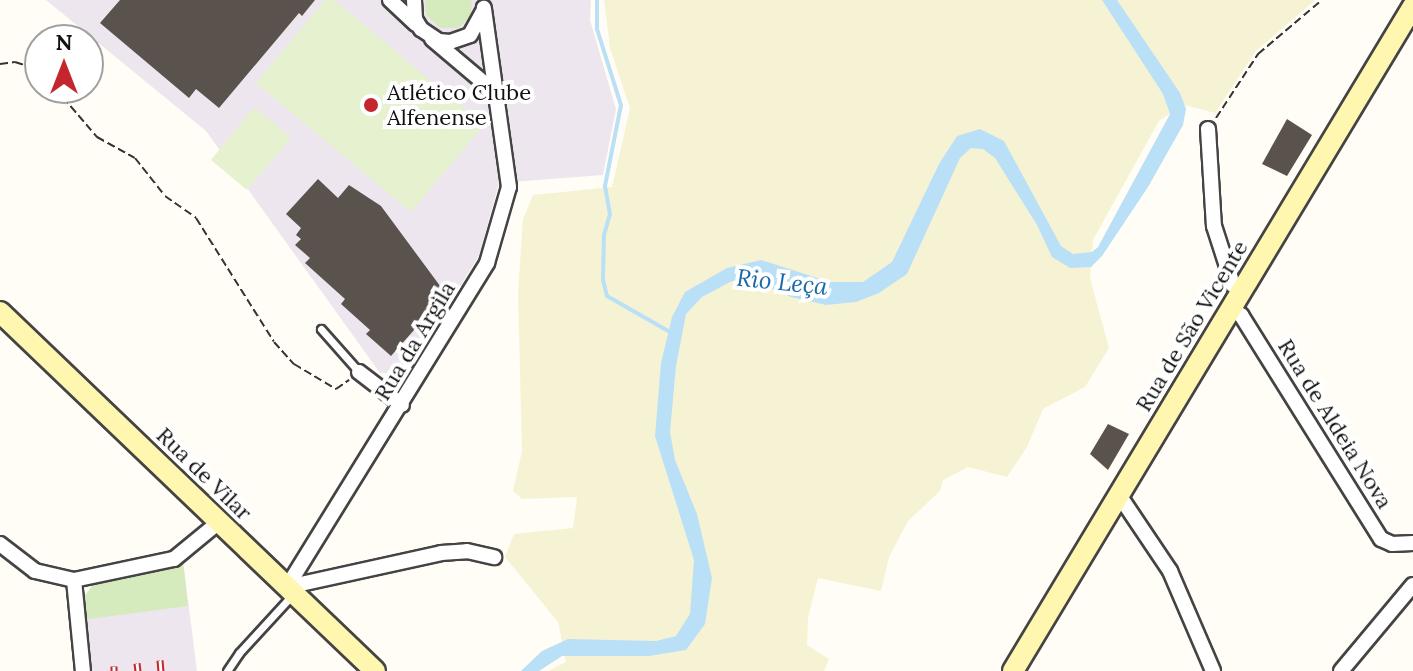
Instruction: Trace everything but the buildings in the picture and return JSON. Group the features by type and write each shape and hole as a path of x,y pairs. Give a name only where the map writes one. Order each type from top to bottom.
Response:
{"main road":[{"name":"Rua de São Vicente","path":"1013,671 1413,6"},
{"name":"Rua de Vilar","path":"0,312 375,671"}],"street":[{"path":"390,0 496,93"},
{"path":"414,0 415,19 425,33"},
{"name":"Rua da Argila","path":"425,33 450,42 461,40 477,27 483,4"},
{"name":"Rua da Argila","path":"290,590 487,263 509,187 483,4"},
{"path":"1208,129 1214,226 1233,285 1242,289"},
{"name":"Rua de Aldeia Nova","path":"1230,309 1241,315 1381,539 1392,544 1413,543"},
{"path":"359,372 402,405"},
{"path":"1119,495 1170,571 1213,671"},
{"path":"0,544 35,571 74,580 174,559 219,522"},
{"path":"290,590 441,553 467,551 494,557"},
{"path":"74,580 83,671"},
{"path":"1341,671 1413,585"}],"lane":[{"path":"321,329 359,372"},
{"path":"227,671 290,590"}],"path":[{"path":"1208,129 1258,54 1322,0"},
{"path":"0,64 15,62 24,65"},
{"path":"69,104 97,137 135,158 165,196 196,218 274,342 294,364 336,389 359,372"}],"shaded area":[{"path":"46,0 591,0 590,20 616,109 603,175 499,183 479,256 412,362 397,373 380,373 206,131 104,47 104,24 75,24"},
{"path":"604,0 1315,0 1256,51 1215,113 1184,105 1159,121 1093,240 1090,278 1109,348 1085,387 1043,409 1027,447 1007,477 968,467 943,480 940,491 908,521 889,557 881,591 818,578 808,618 807,645 829,659 824,671 548,671 566,662 558,622 505,557 514,534 573,528 577,497 522,499 513,491 522,451 518,293 523,219 533,195 612,187 630,108 610,48"},
{"path":"183,561 197,671 88,671 80,603 94,583 173,568"}],"green space":[{"name":"Atlético Clube Alfenense","path":"325,0 334,0 484,125 411,212 256,83"},
{"path":"425,0 472,0 471,15 459,28 440,28 426,15"},
{"path":"254,107 291,138 247,190 211,160"},
{"path":"183,561 188,606 82,620 80,603 94,583 173,568"}],"water":[{"name":"Rio Leça","path":"1102,0 1117,0 1180,93 1186,109 1183,125 1148,187 1102,256 1091,267 1070,268 1052,257 1037,225 995,158 983,149 971,148 960,158 907,274 879,293 856,302 826,305 791,297 760,283 732,281 702,297 686,314 676,366 670,432 675,460 697,514 712,578 705,624 686,650 649,656 562,656 539,671 521,671 542,651 568,639 656,641 676,636 690,614 694,560 655,436 661,363 672,317 685,292 727,268 761,260 830,282 863,282 892,262 939,164 957,136 980,129 1004,141 1061,246 1073,254 1092,252 1098,247 1170,114 1163,94"}],"waterway":[{"path":"597,0 597,29 621,105 605,186 610,214 604,235 603,280 607,296 670,332"}],"railway":[{"path":"160,660 161,671"},
{"path":"137,663 138,671"},
{"path":"114,666 114,671"}],"place":[{"name":"Atlético Clube Alfenense","path":"371,105"}]}
